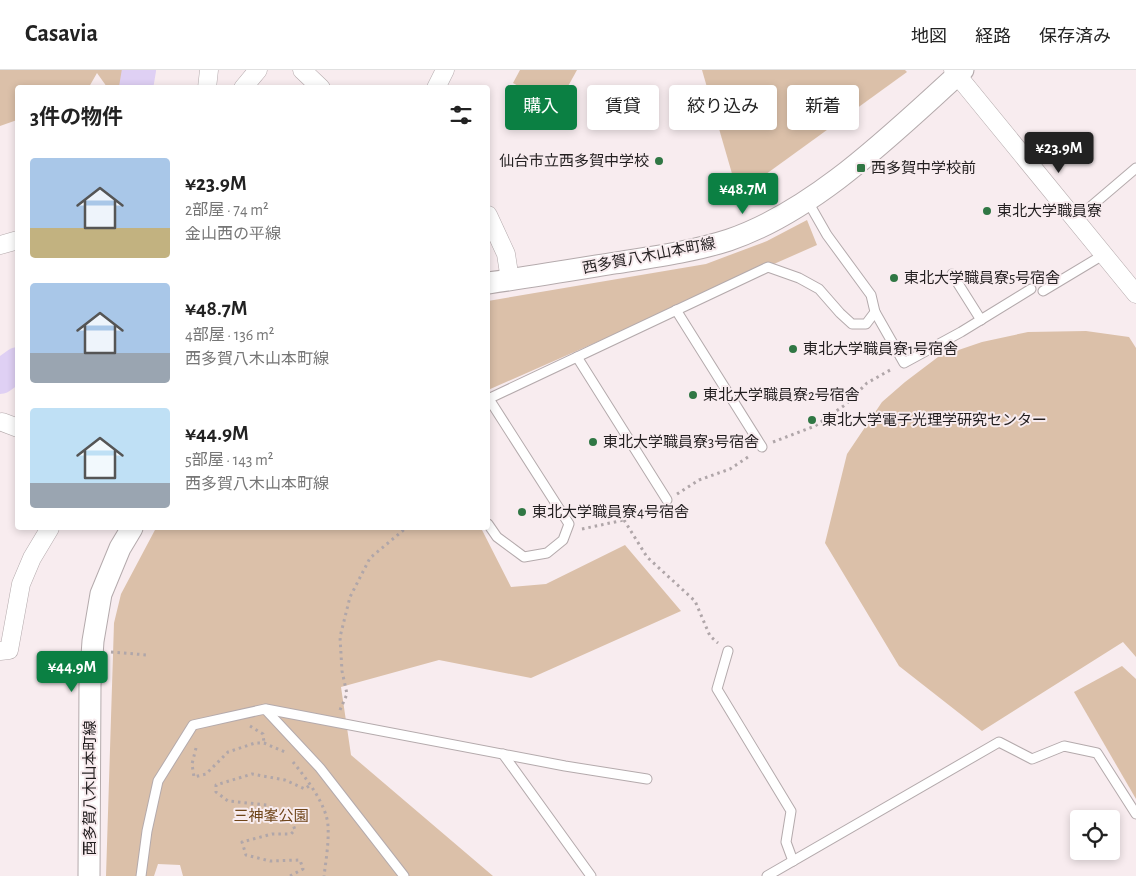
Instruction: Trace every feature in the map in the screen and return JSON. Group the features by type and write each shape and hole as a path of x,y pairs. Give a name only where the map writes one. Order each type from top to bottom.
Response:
{"street":[{"path":"208,85 210,70"},
{"path":"246,85 258,70"},
{"path":"302,70 318,85"},
{"path":"438,85 445,70"},
{"path":"958,72 1103,255 1135,289"},
{"name":"西多賀八木山本町線","path":"490,284 674,254 729,240 754,230 807,200 871,153 958,72"},
{"path":"490,219 506,254 510,280"},
{"path":"0,245 15,241"},
{"path":"0,651 9,650 21,584 32,558 49,530"},
{"name":"西多賀八木山本町線","path":"89,876 90,685 93,641 101,594 120,548 131,530"}],"lane":[{"path":"1075,220 1136,168"},
{"path":"807,200 827,235 870,295 875,312 904,363 1031,289"},
{"path":"1043,291 1103,255"},
{"path":"490,398 768,266 819,288 852,324 866,324 875,312"},
{"path":"952,274 980,320"},
{"path":"676,310 762,447"},
{"path":"578,357 666,500"},
{"path":"490,402 569,524 563,540 547,553 524,557 497,537 490,527"},
{"path":"728,651 717,689 791,811 786,842 793,861"},
{"path":"266,709 320,768 404,876"},
{"path":"141,876 147,831 158,781 193,725 266,709 565,766 647,779"},
{"path":"767,876 999,742 1032,759 1064,746 1098,753 1136,814"},
{"path":"503,754 590,876"}],"path":[{"path":"563,540 580,529 624,520 666,500 699,480 730,469 762,447 815,426 845,405 867,383 904,363"},
{"path":"624,520 647,557 695,601 710,636 728,651"},
{"path":"334,722 347,694 342,671 340,637 350,597 370,558 404,530"},
{"path":"106,651 148,655"},
{"path":"198,744 192,764 194,777 206,774 228,752 255,743 264,743 285,752 319,799 328,824 324,876"},
{"path":"290,876 303,870 300,860 270,861 246,855 242,842 272,834 291,834 295,830 291,818 268,805 228,801 216,792 216,785 252,774 285,780 305,789 310,785"}],"green space":[{"path":"0,70 137,70 133,85 106,85 97,73 90,85 15,85 15,121 0,126"},
{"path":"520,70 577,70 569,85 516,85 513,83"},
{"path":"702,70 905,70 907,72 859,107 859,85 787,85 787,130 827,130 762,177 735,184 719,130 777,130 777,85 706,85"},
{"path":"807,220 817,245 490,389 490,301 706,264 767,241"},
{"path":"1086,331 1129,337 1136,348 1136,657 1123,642 982,731 899,666 825,543 847,454 882,402 938,357 982,342 1028,332"},
{"name":"三神峯公園","path":"155,530 482,530 511,587 546,584 625,545 681,611 531,678 439,660 341,687 351,755 493,876 183,876 180,865 158,864 154,876 106,876 114,623 121,594"},
{"path":"1122,666 1136,679 1136,799 1074,692"}],"waterway":[{"path":"136,85 139,70"},
{"path":"0,377 15,366"}],"place":[{"name":"仙台市立西多賀中学校","path":"659,161"},
{"name":"西多賀中学校前","path":"861,168"},
{"name":"東北大学職員寮","path":"987,211"},
{"name":"東北大学職員寮5号宿舎","path":"894,278"},
{"name":"東北大学職員寮1号宿舎","path":"793,349"},
{"name":"東北大学職員寮2号宿舎","path":"693,395"},
{"name":"東北大学電子光理学研究センター","path":"812,420"},
{"name":"東北大学職員寮3号宿舎","path":"593,442"},
{"name":"東北大学職員寮4号宿舎","path":"522,512"}]}
